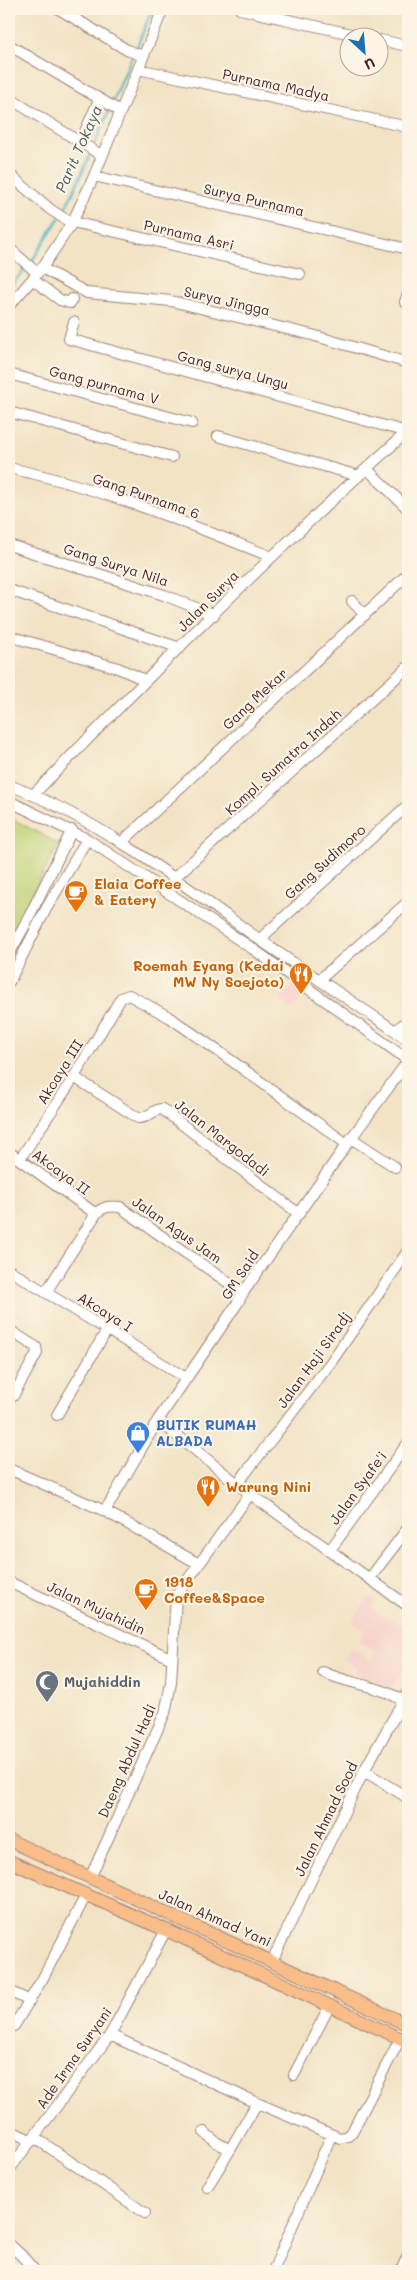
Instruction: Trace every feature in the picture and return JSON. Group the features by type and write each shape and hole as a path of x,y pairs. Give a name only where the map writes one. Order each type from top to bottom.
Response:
{"main road":[{"name":"Jalan Ahmad Yani","path":"9,1840 408,2024"},
{"path":"9,1861 166,1930 404,2040"},
{"path":"330,2005 336,1990"}],"street":[{"path":"59,9 136,53"},
{"path":"82,144 108,105 138,69 136,53 163,9"},
{"path":"240,9 340,31"},
{"path":"390,42 408,46"},
{"path":"9,45 108,105"},
{"name":"Purnama Madya","path":"138,69 408,127"},
{"path":"9,98 98,153"},
{"path":"10,301 37,273 70,222 94,176 108,105"},
{"path":"9,174 51,210 70,222"},
{"name":"Surya Purnama","path":"94,176 408,250"},
{"name":"Purnama Asri","path":"70,222 300,274"},
{"path":"9,248 37,273 60,300 70,302 72,299"},
{"name":"Surya Jingga","path":"37,273 87,293 171,301 312,335 408,363"},
{"name":"Gang surya Ungu","path":"74,322 69,339 408,432"},
{"name":"Gang purnama V","path":"9,374 192,423"},
{"path":"9,412 172,457"},
{"name":"Jalan Surya","path":"32,795 145,680 272,557 408,432"},
{"path":"218,436 363,473 408,509"},
{"name":"Gang Purnama 6","path":"9,468 162,514 272,557"},
{"name":"Gang Surya Nila","path":"9,545 164,594 214,615"},
{"name":"Gang Mekar","path":"121,843 408,574"},
{"path":"9,590 180,648"},
{"path":"352,601 365,615"},
{"path":"9,636 118,668 145,680"},
{"name":"Kompl. Sumatra Indah","path":"175,877 408,667"},
{"path":"9,784 74,815 175,877 260,939 408,1040"},
{"path":"9,801 72,830 87,839 207,918 408,1061"},
{"name":"Gang Sudimoro","path":"260,939 408,806"},
{"path":"9,954 72,830"},
{"path":"9,982 46,909 87,839"},
{"path":"36,902 46,909"},
{"path":"319,980 408,902"},
{"path":"207,918 215,906"},
{"name":"Akcaya III","path":"20,1159 74,1077 121,998 126,995 169,1017 349,1141"},
{"path":"395,1031 408,1020"},
{"name":"GM Said","path":"105,1511 158,1420 238,1304 243,1293 349,1141 408,1061"},
{"name":"Jalan Margodadi","path":"74,1077 138,1118 144,1118 156,1110 162,1109 299,1214"},
{"path":"349,1141 395,1167"},
{"name":"Akcaya II","path":"9,1152 96,1214"},
{"name":"Jalan Agus Jam","path":"96,1214 108,1206 120,1207 243,1293"},
{"path":"46,1292 96,1214"},
{"name":"Jalan Haji Siradj","path":"238,1483 332,1362 408,1251"},
{"name":"Akcaya I","path":"9,1270 186,1378"},
{"path":"9,1330 36,1347 36,1354 13,1396"},
{"path":"57,1415 107,1330"},
{"path":"158,1420 250,1494 408,1606"},
{"name":"Jalan Syafe'i","path":"330,1550 408,1443"},
{"path":"9,1469 105,1511 199,1564"},
{"name":"Daeng Abdul Hadi","path":"90,1878 165,1713 171,1684 176,1596 250,1494"},
{"path":"370,1578 408,1528"},
{"name":"Jalan Mujahidin","path":"9,1582 172,1659"},
{"path":"323,1672 336,1678 406,1696"},
{"name":"Jalan Ahmad Sood","path":"272,1961 364,1770 406,1696"},
{"path":"364,1770 408,1798"},
{"path":"14,2026 30,2001 86,1895"},
{"name":"Ade Irma Suryani","path":"9,2170 110,2035 166,1930"},
{"path":"9,1991 30,2001"},
{"path":"294,2075 330,2005"},
{"path":"110,2035 331,2136 344,2137 352,2132 404,2040"},
{"path":"207,2187 257,2103"},
{"path":"9,2130 33,2139 144,2213"},
{"path":"204,2132 230,2150"},
{"path":"273,2271 331,2136"},
{"path":"9,2244 35,2271"},
{"path":"403,2271 408,2255"}],"shaded area":[{"path":"297,981 309,991 292,1010 280,999"},
{"path":"369,1597 376,1601 371,1608 388,1619 390,1617 408,1629 408,1663 390,1690 371,1677 368,1681 355,1672 357,1668 344,1659 352,1648 371,1661 377,1653 359,1641 366,1631 352,1621"}],"green space":[{"path":"9,817 59,844 9,936"}],"waterway":[{"name":"Parit Tokaya","path":"136,49 152,9"},
{"name":"Parit Tokaya","path":"112,104 133,54"},
{"name":"Parit Tokaya","path":"93,148 110,109"},
{"name":"Parit Tokaya","path":"62,213 91,153"},
{"name":"Parit Tokaya","path":"30,264 59,218"},
{"name":"Parit Tokaya","path":"9,288 26,268"}],"place":[{"name":"Elaia Coffee & Eatery","path":"76,913"},
{"name":"Roemah Eyang (Kedai MW Ny Soejoto)","path":"301,995"},
{"name":"BUTIK RUMAH ALBADA","path":"138,1454"},
{"name":"Warung Nini","path":"208,1508"},
{"name":"1918 Coffee&Space","path":"146,1611"},
{"name":"Mujahiddin","path":"47,1703"}]}
